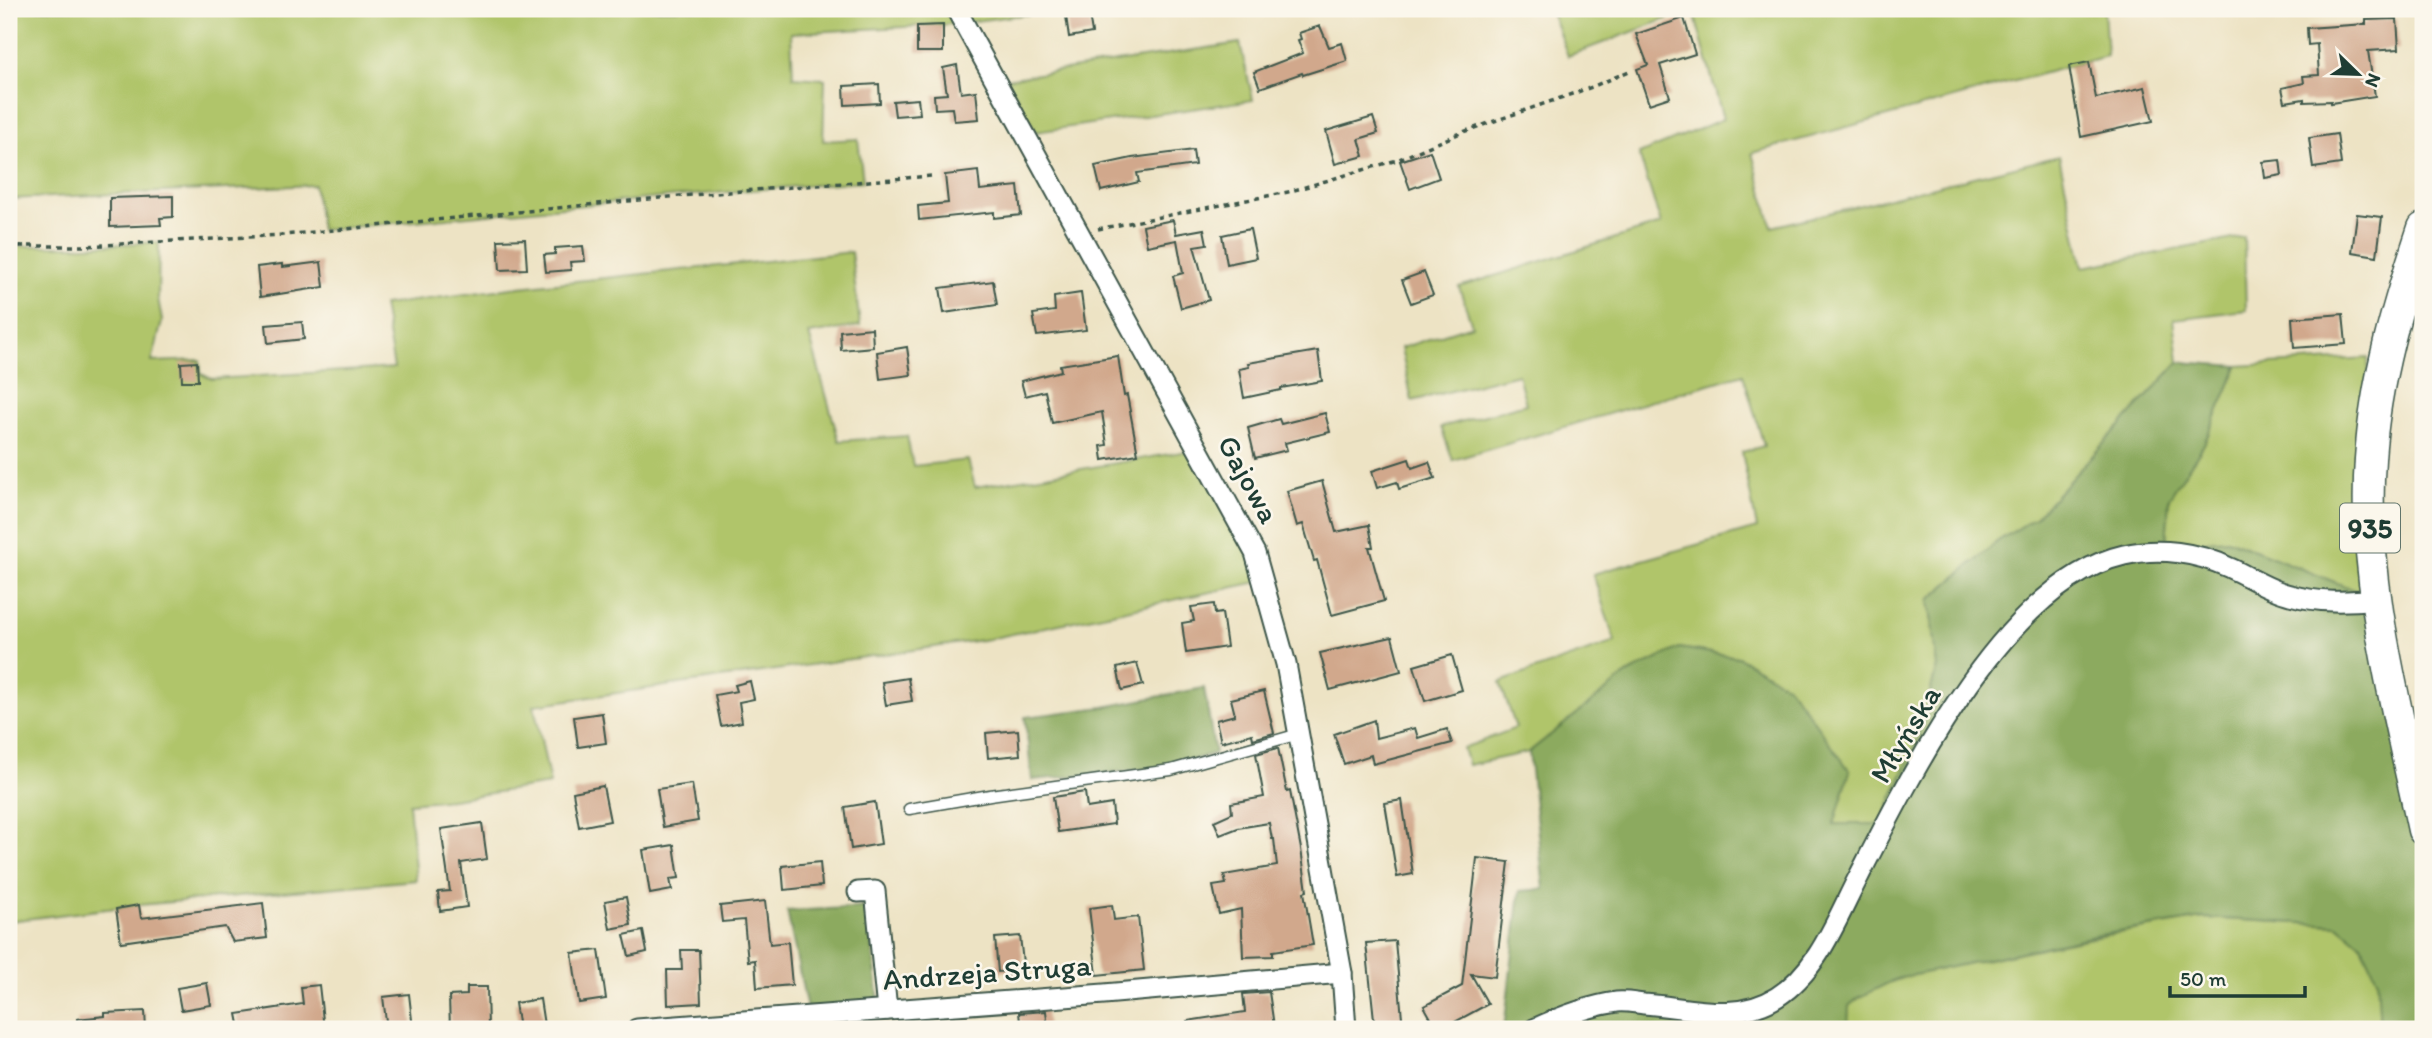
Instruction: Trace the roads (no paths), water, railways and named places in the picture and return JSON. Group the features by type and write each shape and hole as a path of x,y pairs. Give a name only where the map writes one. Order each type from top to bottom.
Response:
{"main road":[{"name":"935","path":"2423,228 2390,334 2377,398 2369,460 2370,526 2377,599 2423,830"}],"street":[{"name":"Gajowa","path":"956,9 1255,553 1286,664 1342,973 1346,1029"},
{"name":"Młyńska","path":"1534,1029 1567,1014 1619,1002 1665,1005 1707,1012 1740,1012 1776,998 1800,979 1822,949 1906,788 1954,708 2008,632 2043,597 2082,572 2122,556 2161,550 2195,555 2227,566 2287,594 2321,601 2377,599"},
{"path":"858,892 875,891 887,1010"},
{"name":"Andrzeja Struga","path":"637,1029 1117,993 1342,973"}],"lane":[{"path":"909,809 1171,770 1299,734"}]}
